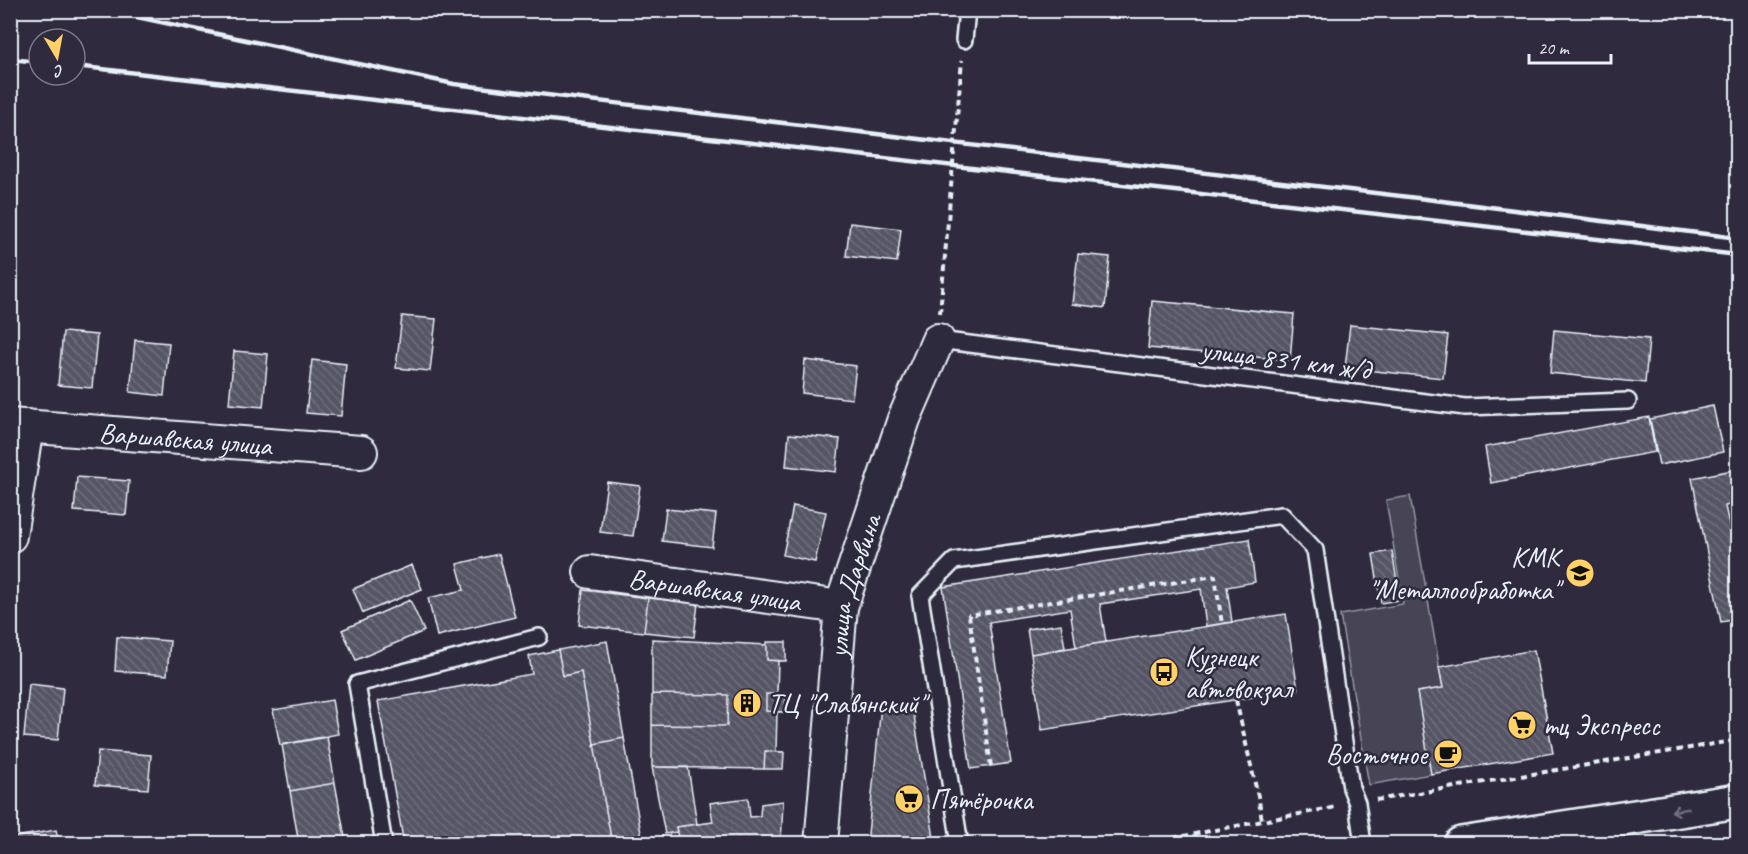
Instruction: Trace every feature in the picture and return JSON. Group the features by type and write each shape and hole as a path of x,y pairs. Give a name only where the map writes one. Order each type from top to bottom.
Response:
{"street":[{"name":"улица Дарвина","path":"821,843 841,607 904,419 938,340"},
{"name":"Варшавская улица","path":"19,425 361,452"},
{"path":"10,536 19,425"},
{"name":"Варшавская улица","path":"590,572 841,607"},
{"path":"1461,843 1737,801"}],"lane":[{"path":"964,40 967,10"},
{"name":"улица 831 км ж/д","path":"938,340 1465,407 1628,401"},
{"path":"960,843 921,596 954,561 1282,515 1316,550 1351,788 1357,803 1363,843"},
{"path":"384,843 357,684 539,637"}],"path":[{"path":"938,340 964,40"},
{"path":"991,766 969,615 1215,576 1222,624"},
{"path":"1236,699 1262,820"},
{"path":"1142,843 1357,803 1737,740"}],"shaded area":[{"path":"1410,496 1443,688 1418,692 1431,774 1369,785 1340,615 1403,604 1386,500"}],"building":[{"path":"850,223 901,229 897,262 846,256"},
{"path":"1078,254 1110,257 1105,308 1072,304"},
{"path":"1152,301 1294,314 1290,360 1148,348"},
{"path":"402,316 436,319 430,371 396,368"},
{"path":"1350,325 1448,335 1443,378 1345,368"},
{"path":"1554,330 1649,339 1645,383 1550,373"},
{"path":"63,332 97,335 92,388 58,385"},
{"path":"135,340 169,343 164,396 130,392"},
{"path":"234,351 268,354 263,407 229,404"},
{"path":"312,360 346,364 341,416 306,413"},
{"path":"805,360 856,366 852,399 802,393"},
{"path":"1713,406 1723,452 1659,465 1650,419"},
{"path":"1649,417 1655,452 1491,483 1485,447"},
{"path":"789,434 840,439 836,472 786,466"},
{"path":"1738,469 1738,503 1725,506 1738,567 1738,619 1721,622 1692,478"},
{"path":"77,477 129,481 126,515 74,511"},
{"path":"607,482 640,486 633,536 600,532"},
{"path":"793,506 826,512 815,562 783,555"},
{"path":"666,509 716,514 712,547 662,541"},
{"path":"1249,539 1255,582 1227,587 1232,622 1206,626 1201,589 1100,604 1106,642 1076,647 1070,609 989,622 1011,763 971,769 943,587"},
{"path":"1392,551 1400,600 1381,603 1373,554"},
{"path":"499,554 515,617 437,636 428,598 464,590 457,564"},
{"path":"412,565 422,589 363,613 353,589"},
{"path":"583,590 648,598 644,632 579,625"},
{"path":"648,598 698,603 694,637 644,632"},
{"path":"410,600 424,631 356,660 342,630"},
{"name":"Кузнецк автовокзал","path":"1286,614 1298,690 1042,730 1031,654"},
{"path":"1061,624 1065,648 1031,654 1027,629"},
{"path":"117,637 170,641 167,675 115,671"},
{"name":"ТЦ \"Славянский\"","path":"652,639 767,645 767,660 778,661 777,694 766,694 766,711 777,712 776,752 765,751 764,769 652,767 652,725 727,726 728,695 652,694"},
{"path":"607,641 624,738 594,744 581,672 563,676 558,650"},
{"path":"767,642 786,642 786,661 767,660"},
{"path":"558,650 563,676 581,672 611,838 581,844 404,844 378,701 532,674 529,656"},
{"path":"1534,650 1553,753 1431,774 1417,692 1443,688 1439,667"},
{"path":"29,684 63,688 58,740 24,737"},
{"path":"652,694 728,695 727,726 652,725"},
{"path":"766,694 786,694 785,712 766,711"},
{"path":"332,700 338,734 280,745 273,710"},
{"path":"881,706 913,710 935,844 867,844"},
{"path":"327,737 335,783 290,791 282,745"},
{"path":"624,738 643,844 581,844 611,838 594,744"},
{"path":"98,751 151,755 148,789 95,785"},
{"path":"765,751 784,752 783,769 764,769"},
{"path":"652,767 688,767 697,824 676,827 677,832 665,834"},
{"path":"335,783 346,843 299,844 290,791"},
{"path":"748,798 750,817 760,816 761,804 783,801 781,844 679,844 676,827 713,822 710,803"},
{"path":"56,830 59,844 10,844 10,838"}],"railway":[{"path":"104,10 454,84 1738,238"},
{"path":"10,59 27,61"},
{"path":"87,67 1738,255"}],"place":[{"name":"КМК \"Металлообработка\"","path":"1580,573"},
{"name":"Кузнецк автовокзал","path":"1164,672"},
{"name":"ТЦ \"Славянский\"","path":"747,703"},
{"name":"тц Экспресс","path":"1522,725"},
{"name":"Восточное","path":"1448,754"},
{"name":"Пятёрочка","path":"909,799"}]}
